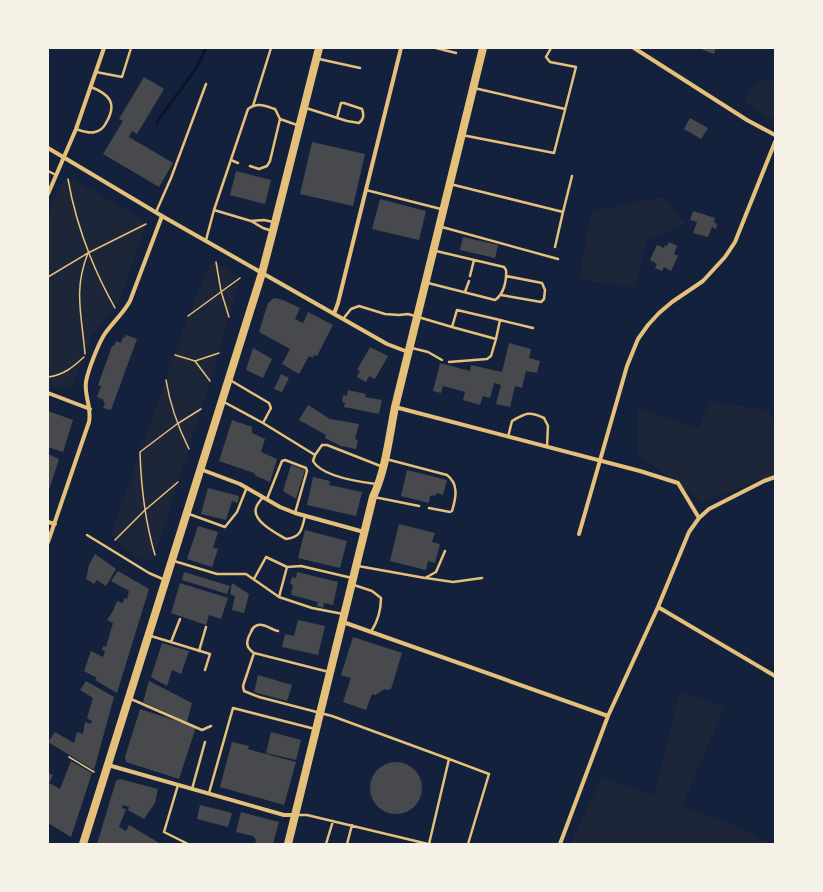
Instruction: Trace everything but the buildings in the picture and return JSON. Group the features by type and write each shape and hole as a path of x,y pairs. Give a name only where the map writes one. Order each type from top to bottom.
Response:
{"main road":[{"path":"83,844 262,272 319,48"},
{"path":"288,844 364,532 373,497 379,485 395,407 483,48"}],"street":[{"path":"48,194 76,128 104,48"},
{"path":"334,314 401,48"},
{"path":"634,48 747,120 775,135"},
{"path":"579,534 627,366 638,339 659,313 672,302 703,281 725,257 735,242 775,142"},
{"path":"48,148 155,212 334,314 394,347 409,350"},
{"path":"48,542 88,427 90,409 86,382 104,336 130,301 162,216"},
{"path":"48,393 90,409"},
{"path":"395,407 640,471 678,483 699,518"},
{"path":"200,469 247,487 295,513 364,532"},
{"path":"560,844 608,716 658,607 689,532 699,518 709,509 775,477"},
{"path":"48,522 55,524"},
{"path":"658,607 775,676"},
{"path":"343,618 371,632 608,716"},
{"path":"108,765 284,815 295,815"}],"lane":[{"path":"96,72 122,77 131,48"},
{"path":"253,106 271,48"},
{"path":"436,48 456,53"},
{"path":"462,134 554,152 576,67 550,62 546,57 550,48"},
{"path":"316,58 360,68"},
{"path":"155,212 171,178 206,84"},
{"path":"76,128 93,133 99,131 104,126 111,114 112,107 108,98 102,92 91,87"},
{"path":"473,88 565,109"},
{"path":"304,108 337,118 347,121 359,123 364,116 362,109 344,103 341,104 337,118"},
{"path":"206,241 214,210 248,109 253,106 260,105 275,110 280,119 300,126"},
{"path":"250,166 259,169 267,166 270,161 280,119"},
{"path":"231,160 238,163"},
{"path":"48,171 56,175"},
{"path":"555,247 562,212 572,176"},
{"path":"450,184 562,212"},
{"path":"366,190 443,210"},
{"path":"214,210 251,221 263,228 274,227"},
{"path":"251,221 264,220 274,227"},
{"path":"439,227 558,259"},
{"path":"426,282 495,300 501,295 506,276 506,270 504,267 433,250"},
{"path":"470,276 474,260"},
{"path":"501,295 541,302 544,299 545,290 542,283 506,276"},
{"path":"466,292 469,281"},
{"path":"343,319 351,309 359,306 385,314 399,316 408,314 417,316 452,328 496,339"},
{"path":"452,328 457,310 533,328"},
{"path":"449,362 487,359 491,356 500,320"},
{"path":"409,350 428,352 442,360"},
{"path":"228,379 269,403 270,408 263,423"},
{"path":"221,401 263,423 315,455"},
{"path":"508,437 512,421 533,412 544,418 548,426 547,447"},
{"path":"379,485 354,482 340,478 319,468 313,461 322,445 328,445 383,468"},
{"path":"385,458 447,475 452,479 455,484 452,511 450,512 429,508"},
{"path":"295,513 307,470 306,468 285,460 282,461 265,498 256,507 255,512 258,519 286,539 295,538 302,530 305,516"},
{"path":"186,513 225,527 237,512 247,487"},
{"path":"373,497 419,506"},
{"path":"87,535 149,573 166,580"},
{"path":"425,578 436,572 445,551"},
{"path":"254,579 266,557 287,567 301,566 352,582 372,591 381,598 381,610 377,623 371,632"},
{"path":"171,560 217,574 246,574 279,597 343,618"},
{"path":"356,565 394,573 453,582 482,578"},
{"path":"279,597 287,567"},
{"path":"171,642 180,619"},
{"path":"278,631 274,631 264,625 258,625 253,628 246,644 249,650 254,653 330,672"},
{"path":"199,651 206,627"},
{"path":"148,636 210,654 205,670"},
{"path":"254,653 243,686 244,691 259,697 320,713 489,774 468,844"},
{"path":"129,698 202,730 210,726"},
{"path":"209,793 233,708 316,729"},
{"path":"192,789 204,742"},
{"path":"295,815 307,815 428,844 449,759"},
{"path":"178,785 164,832 188,844"},
{"path":"326,844 332,821"},
{"path":"347,844 352,825"}],"path":[{"path":"68,179 88,253 114,308"},
{"path":"48,277 88,253 146,224"},
{"path":"48,377 66,372 85,356 79,306 79,291 83,266 88,253"},
{"path":"216,262 221,292 229,317"},
{"path":"188,316 240,278"},
{"path":"175,355 195,361 219,353"},
{"path":"195,361 210,381"},
{"path":"166,380 168,396 177,424 188,449"},
{"path":"155,555 145,510 141,479 140,452 177,424 201,409"},
{"path":"114,540 145,510 178,482"},
{"path":"69,757 94,772"}],"shaded area":[{"path":"760,78 775,82 775,120 744,102"},
{"path":"66,178 69,178 141,218 146,226 119,302 93,334 72,387 61,389 48,385 48,216 60,186"},
{"path":"664,197 685,224 646,241 636,288 579,279 591,211"},
{"path":"216,262 240,278 219,353 155,555 150,559 144,560 138,558 125,549 111,534 188,316 208,267 212,263"},
{"path":"711,402 769,410 775,421 775,474 702,503 637,453 638,407 698,429"},
{"path":"679,693 725,706 682,806 744,829 771,844 570,844 602,777 654,796"}],"waterway":[{"path":"157,122 197,67 206,48"}]}
